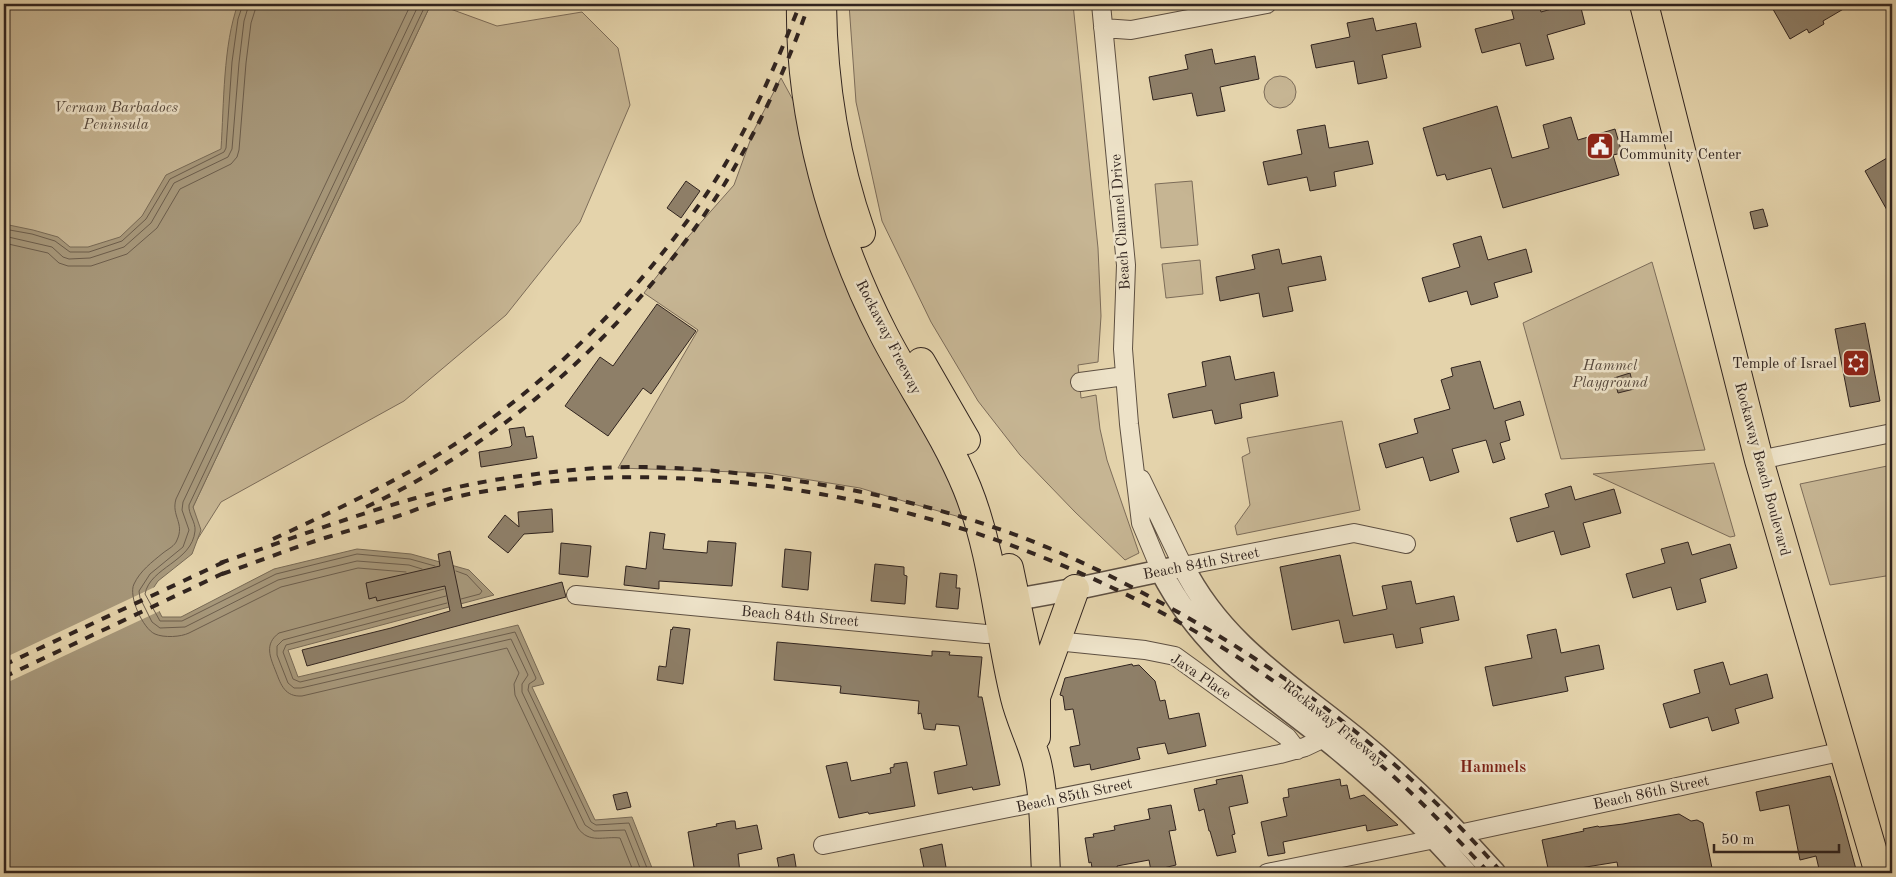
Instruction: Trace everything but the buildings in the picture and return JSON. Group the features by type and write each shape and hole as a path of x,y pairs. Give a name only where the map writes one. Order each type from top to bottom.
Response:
{"main road":[{"name":"Rockaway Freeway","path":"801,4 803,54 809,107 823,172 838,226 882,332 960,470 1006,602"},
{"name":"Rockaway Freeway","path":"822,4 824,48 833,126 858,226 875,272 899,323 961,431 982,475 998,523 1006,602"},
{"name":"Rockaway Beach Boulevard","path":"1644,4 1759,460 1879,873"},
{"path":"1036,697 1075,589"},
{"path":"1006,602 1013,632 1036,697 1036,759 1046,873"},
{"path":"1013,632 1015,699 1036,759"}],"street":[{"name":"Beach Channel Drive","path":"1101,4 1126,265 1123,349 1129,424 1136,469 1141,523 1161,571"},
{"path":"1103,28 1131,30 1267,4"},
{"path":"1080,382 1125,376"},
{"path":"1759,460 1892,433"},
{"name":"Beach Channel Drive","path":"1136,469 1183,566"},
{"name":"Beach 84th Street","path":"1006,602 1354,533 1406,544"},
{"name":"Rockaway Freeway","path":"1183,566 1206,605 1238,643 1285,684 1358,739 1459,834 1494,873"},
{"name":"Rockaway Freeway","path":"1161,571 1178,603 1216,650 1251,682 1324,738 1378,783 1435,839 1466,873"},
{"name":"Beach 84th Street","path":"576,595 976,633 1013,632"},
{"name":"Java Place","path":"1056,641 1151,650 1174,656 1287,737 1297,750"},
{"name":"Beach 85th Street","path":"823,845 1297,750 1324,738"},
{"name":"Beach 86th Street","path":"1459,834 1844,751"},
{"path":"1267,873 1435,839"}],"green space":[{"name":"Vernam Barbadoes Peninsula","path":"4,4 259,4 240,150 154,249 4,248"},
{"path":"431,4 444,4 445,7 497,26 582,12 618,48 630,105 580,222 506,315 404,401 221,502 197,540 193,507"},
{"path":"849,4 1073,4 1098,248 1101,316 1098,362 1078,365 1081,398 1096,395 1100,429 1107,460 1139,553 1125,560 1020,455 978,401 931,322 882,221 856,102"},
{"path":"1280,76 1286,77 1291,81 1295,86 1295,98 1291,103 1286,107 1280,108 1274,107 1269,103 1265,98 1264,92 1265,86 1269,81 1274,77"},
{"path":"781,78 799,111 840,267 863,324 918,416 959,493 967,519 860,488 767,473 618,468 698,330 644,293 681,245 734,185 754,130"},
{"path":"1192,181 1198,245 1161,248 1155,184"},
{"path":"1200,260 1203,294 1166,298 1162,264"},
{"name":"Hammel Playground","path":"1652,262 1705,450 1561,459 1523,323"},
{"path":"1342,421 1360,510 1237,535 1235,526 1250,505 1242,457 1250,453 1247,438"},
{"path":"1714,463 1735,536 1730,537 1593,474"},
{"path":"1892,465 1892,575 1830,585 1800,484"}],"water":[{"path":"238,4 431,4 193,507 201,530 192,554 158,581 150,593 162,617 181,617 274,569 357,549 411,554 469,570 494,595 288,650 298,677 518,625 544,684 532,687 595,820 632,817 654,873 4,873 4,224 58,237 70,247 88,247 120,237 142,216 166,175 221,149 229,38"}],"pier":[{"path":"159,585 153,593 162,610 4,684 4,658"}],"railway":[{"path":"273,539 389,483 466,437 542,379 611,313 673,240 716,179 744,131 800,4"},
{"path":"366,507 419,479 471,447 520,411 568,371 612,328 653,282 690,235 724,185 749,142 771,97 809,4"},
{"path":"220,563 363,514 450,489 506,478 589,469 640,467 742,474 825,485 908,502 990,526 1079,561 1123,582 1212,632 1302,691 1387,758 1427,794 1502,873"},
{"path":"222,574 315,541 448,499 538,483 627,477 687,479 776,487 858,501 938,521 1016,547 1092,578 1166,615 1237,657 1305,703 1369,755 1416,797 1489,873"},
{"path":"4,665 226,561"},
{"path":"4,677 228,571"}],"place":[{"name":"Hammel Community Center","path":"1600,146"},
{"name":"Temple of Israel","path":"1856,363"}],"district":[{"name":"Hammels","path":"1493,766"}]}
